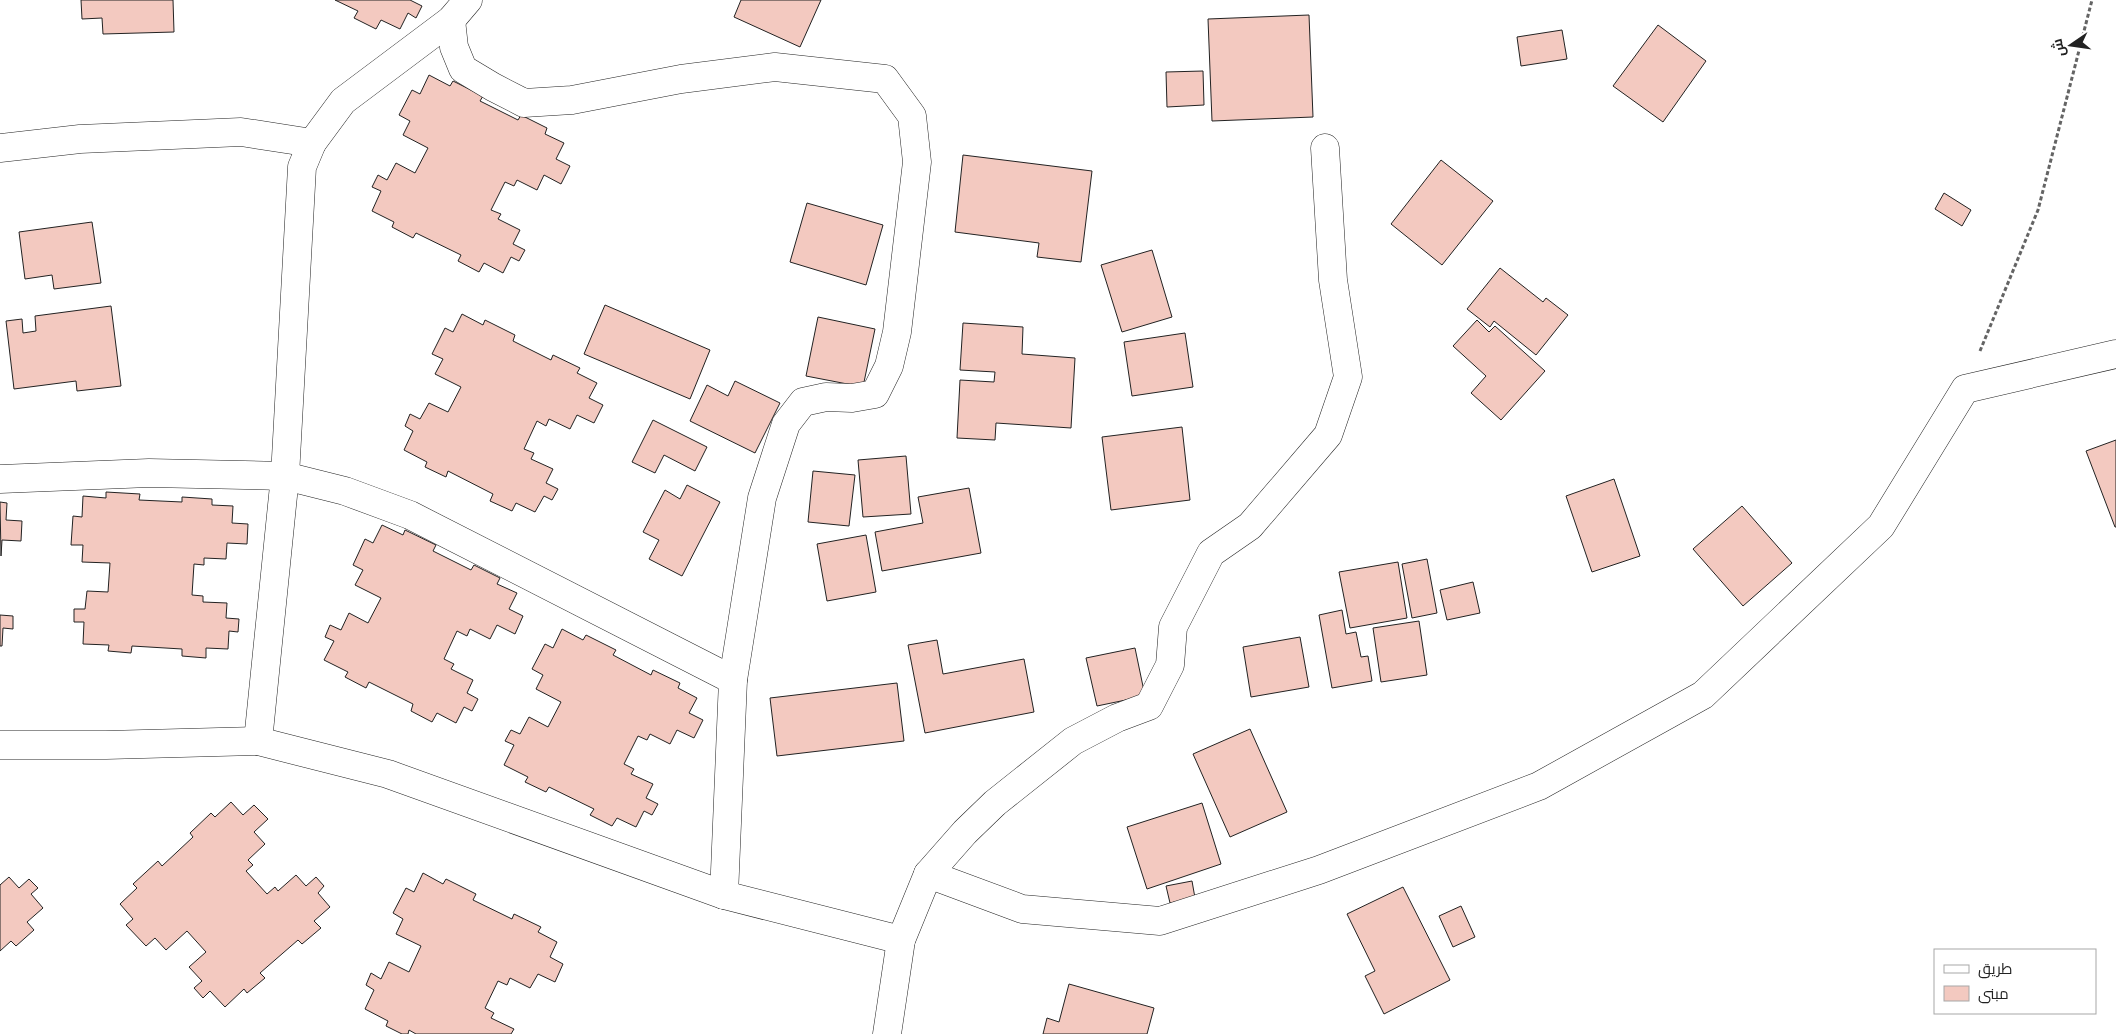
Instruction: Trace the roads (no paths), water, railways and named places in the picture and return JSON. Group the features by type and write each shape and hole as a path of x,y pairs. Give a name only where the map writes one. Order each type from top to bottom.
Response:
{"street":[{"path":"258,741 285,476 302,167 312,143 343,101 451,20 468,0"},
{"path":"451,20 454,47 463,69 493,88 524,103 572,100 681,79 776,67 885,79 912,116 917,162 897,332 889,366 875,394 852,398 826,397 803,402 786,424 762,498 734,680 724,895"},
{"path":"0,148 80,138 241,132 312,143"},
{"path":"887,1034 901,940 928,874 965,832 995,803 1073,742 1117,718 1149,706 1170,665 1173,627 1212,553 1250,526 1328,435 1348,376 1333,280 1325,148"},
{"path":"928,874 1022,909 1160,921 1319,870 1539,786 1703,695 1881,526 1965,388 2116,354"},
{"path":"0,479 149,473 285,476 345,491 410,515 734,680"},
{"path":"0,744 106,745 258,741 388,774 724,895 901,940"}]}
